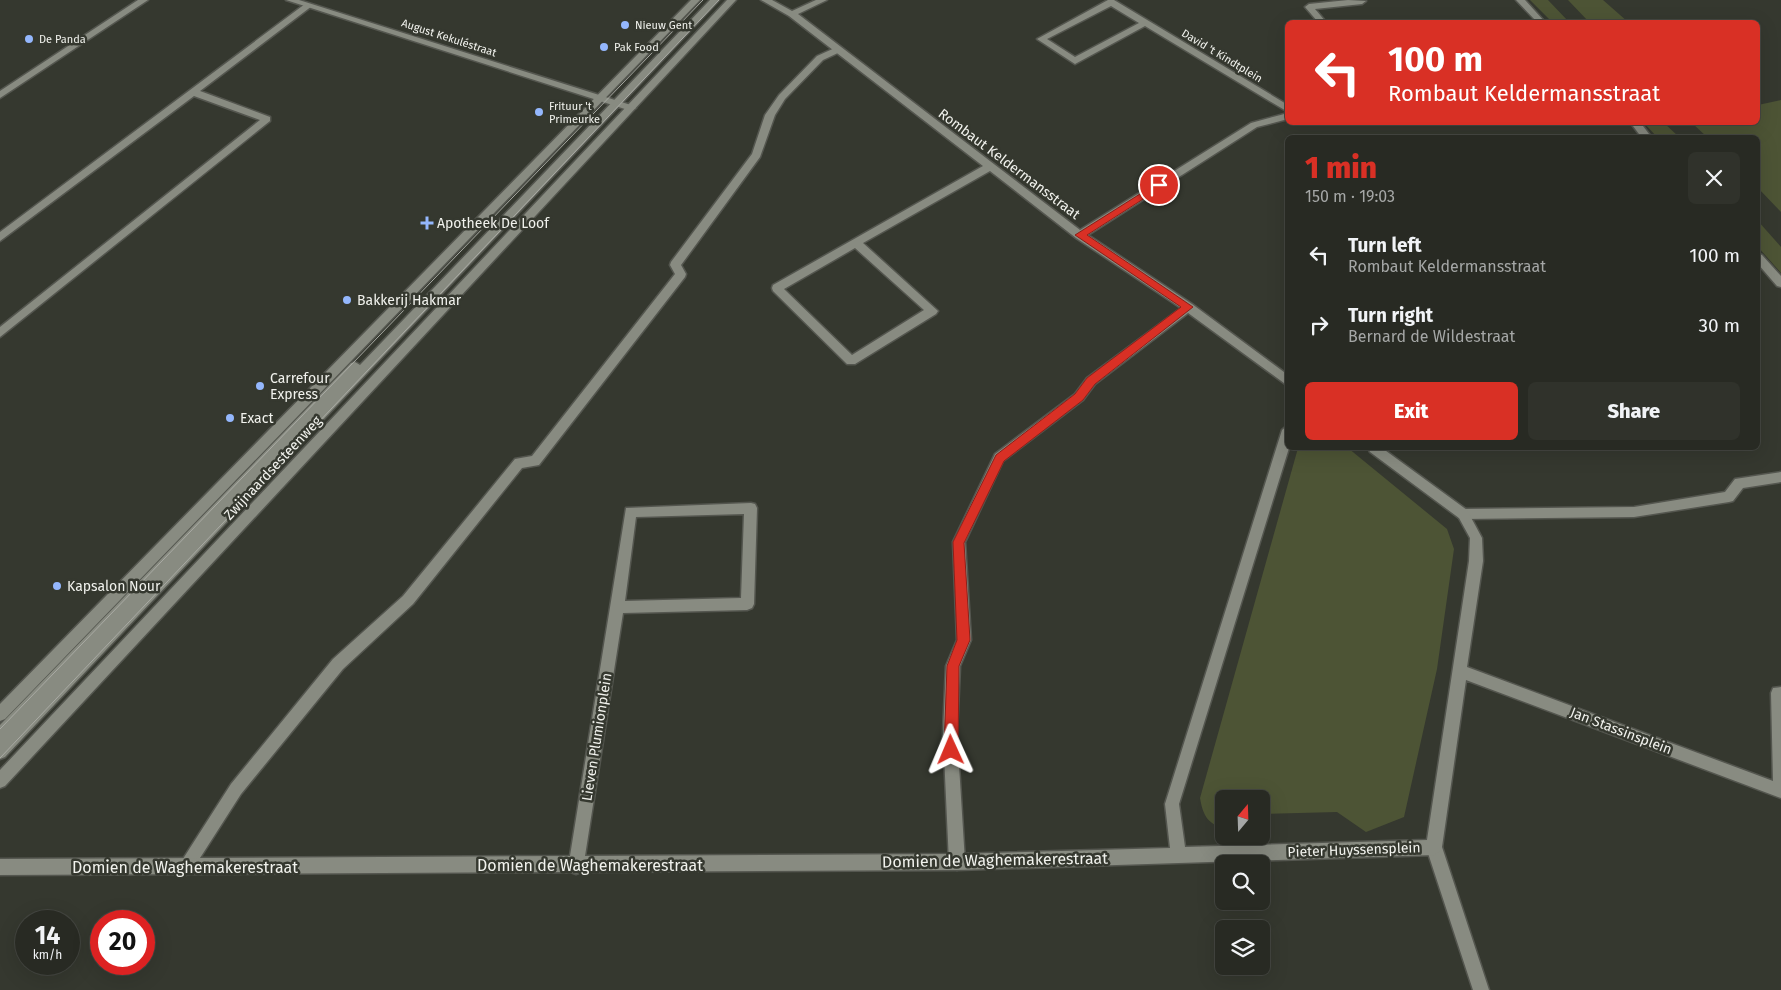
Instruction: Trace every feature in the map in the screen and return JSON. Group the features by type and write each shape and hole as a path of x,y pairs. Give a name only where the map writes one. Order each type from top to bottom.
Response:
{"street":[{"path":"0,95 144,0"},
{"name":"August Kekuléstraat","path":"290,0 631,108"},
{"name":"Zwijnaardsesteenweg","path":"0,714 696,0"},
{"path":"0,735 707,0"},
{"path":"0,752 715,0"},
{"name":"Zwijnaardsesteenweg","path":"0,781 732,0"},
{"name":"Rombaut Keldermansstraat","path":"765,0 792,14 1080,235 1188,307 1285,380"},
{"path":"792,14 823,0"},
{"path":"1520,0 1540,20"},
{"path":"1320,20 1310,7 1362,1"},
{"name":"David 't Kindtplein","path":"1145,22 1075,61 1041,39 1111,2 1145,22 1285,107"},
{"path":"0,237 308,6"},
{"path":"186,867 231,796 338,664 395,613 422,584 519,463 535,461 681,274 675,266 757,155 770,115 782,97 820,58 837,50"},
{"path":"0,333 267,119 193,92"},
{"path":"1080,235 1254,125 1285,117"},
{"path":"1637,125 1645,135"},
{"path":"856,243 932,310 851,361 777,288 990,166"},
{"path":"1760,260 1781,283"},
{"path":"957,862 950,733 953,666 964,640 958,542 1000,458 1079,397 1091,381 1188,307"},
{"path":"1179,856 1172,804 1285,440"},
{"name":"Pieter Huyssensplein","path":"1179,856 1434,847 1476,561 1476,538 1463,514 1377,450"},
{"path":"1463,514 1634,512 1729,497 1739,484 1781,477"},
{"name":"Lieven Plumionplein","path":"576,866 630,512 751,508 747,604 617,607"},
{"name":"Jan Stassinsplein","path":"1460,671 1781,790 1778,693 1781,694"},
{"path":"1434,847 1482,990"},
{"name":"Domien de Waghemakerestraat","path":"0,867 576,866 957,862 1179,856"}],"green space":[{"path":"1530,0 1548,0 1567,20 1550,20"},
{"path":"1568,0 1603,0 1626,20 1587,20"},
{"path":"1781,100 1781,212 1760,190 1760,135 1705,135 1694,125 1760,125 1760,105"},
{"path":"1646,125 1666,125 1677,135 1655,135"},
{"path":"1760,223 1781,247 1781,273 1760,249"},
{"path":"1297,450 1350,450 1447,529 1454,549 1437,669 1404,817 1366,832 1337,812 1270,814 1270,790 1215,790 1215,824 1207,818 1200,798"}],"tram line":[{"path":"0,729 703,0"},
{"path":"0,758 719,0"}],"place":[{"name":"Nieuw Gent","path":"625,25"},
{"name":"De Panda","path":"29,39"},
{"name":"Pak Food","path":"604,47"},
{"name":"Frituur 't Primeurke","path":"539,112"},
{"name":"Apotheek De Loof","path":"427,223"},
{"name":"Bakkerij Hakmar","path":"347,300"},
{"name":"Carrefour Express","path":"260,386"},
{"name":"Exact","path":"230,418"},
{"name":"Kapsalon Nour","path":"57,586"}],"route":[{"path":"951,750 953,666 964,640 958,542 1000,458 1079,397 1091,381 1188,307 1080,235 1159,185"}]}
